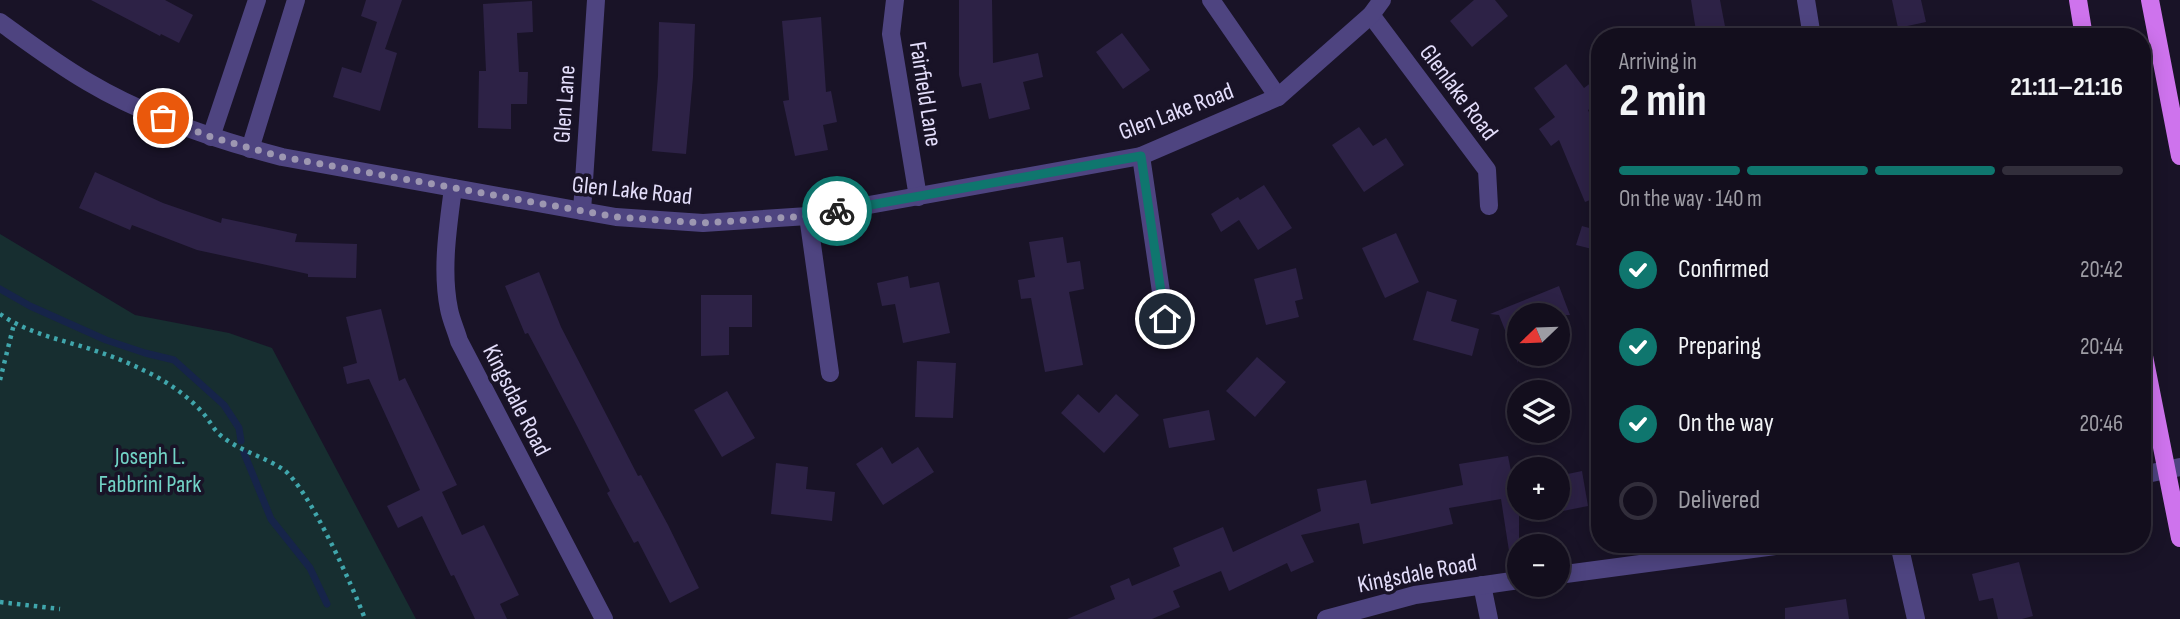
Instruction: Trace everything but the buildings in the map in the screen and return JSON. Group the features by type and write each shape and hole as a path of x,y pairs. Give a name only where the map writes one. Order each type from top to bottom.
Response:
{"main road":[{"path":"2078,0 2083,28"},
{"path":"2150,0 2180,156"},
{"path":"2151,381 2173,468 2180,538"}],"street":[{"path":"211,137 257,0"},
{"path":"250,149 296,0"},
{"name":"Glen Lane","path":"582,211 596,0"},
{"name":"Fairfield Lane","path":"895,0 891,34 918,197"},
{"name":"Glen Lake Road","path":"1211,0 1278,97"},
{"name":"Glen Lake Road","path":"0,22 89,83 139,108 211,137 250,149 616,217 703,223 808,216 1141,156 1278,97 1371,15 1382,0"},
{"path":"1806,0 1811,28"},
{"name":"Glenlake Road","path":"1371,15 1487,170 1489,206"},
{"path":"1141,156 1165,319"},
{"name":"Kingsdale Road","path":"453,188 447,230 446,269 449,308 459,341 604,619"},
{"path":"808,216 830,373"},
{"path":"2151,473 2173,468"},
{"path":"1570,573 1723,553"},
{"path":"1901,553 1916,619"},
{"name":"Kingsdale Road","path":"1326,619 1415,595 1507,582"},
{"path":"1482,585 1489,619"}],"path":[{"path":"0,314 14,324 45,337 99,352 145,371 171,386 202,412 219,434 244,451 285,471 306,496 355,592 365,619"},
{"path":"0,380 14,324"},
{"path":"0,602 60,609"}],"green space":[{"name":"Joseph L. Fabbrini Park","path":"0,234 135,315 229,333 272,348 416,619 0,619"}],"waterway":[{"path":"0,289 30,306 106,340 174,360 224,405 239,428 241,441"},
{"path":"244,453 271,519 310,568 327,604"}],"way so far":[{"path":"163,118 211,137 282,157 616,217 703,223 808,216 837,211"}],"route":[{"path":"837,211 1141,156 1165,319"}]}
